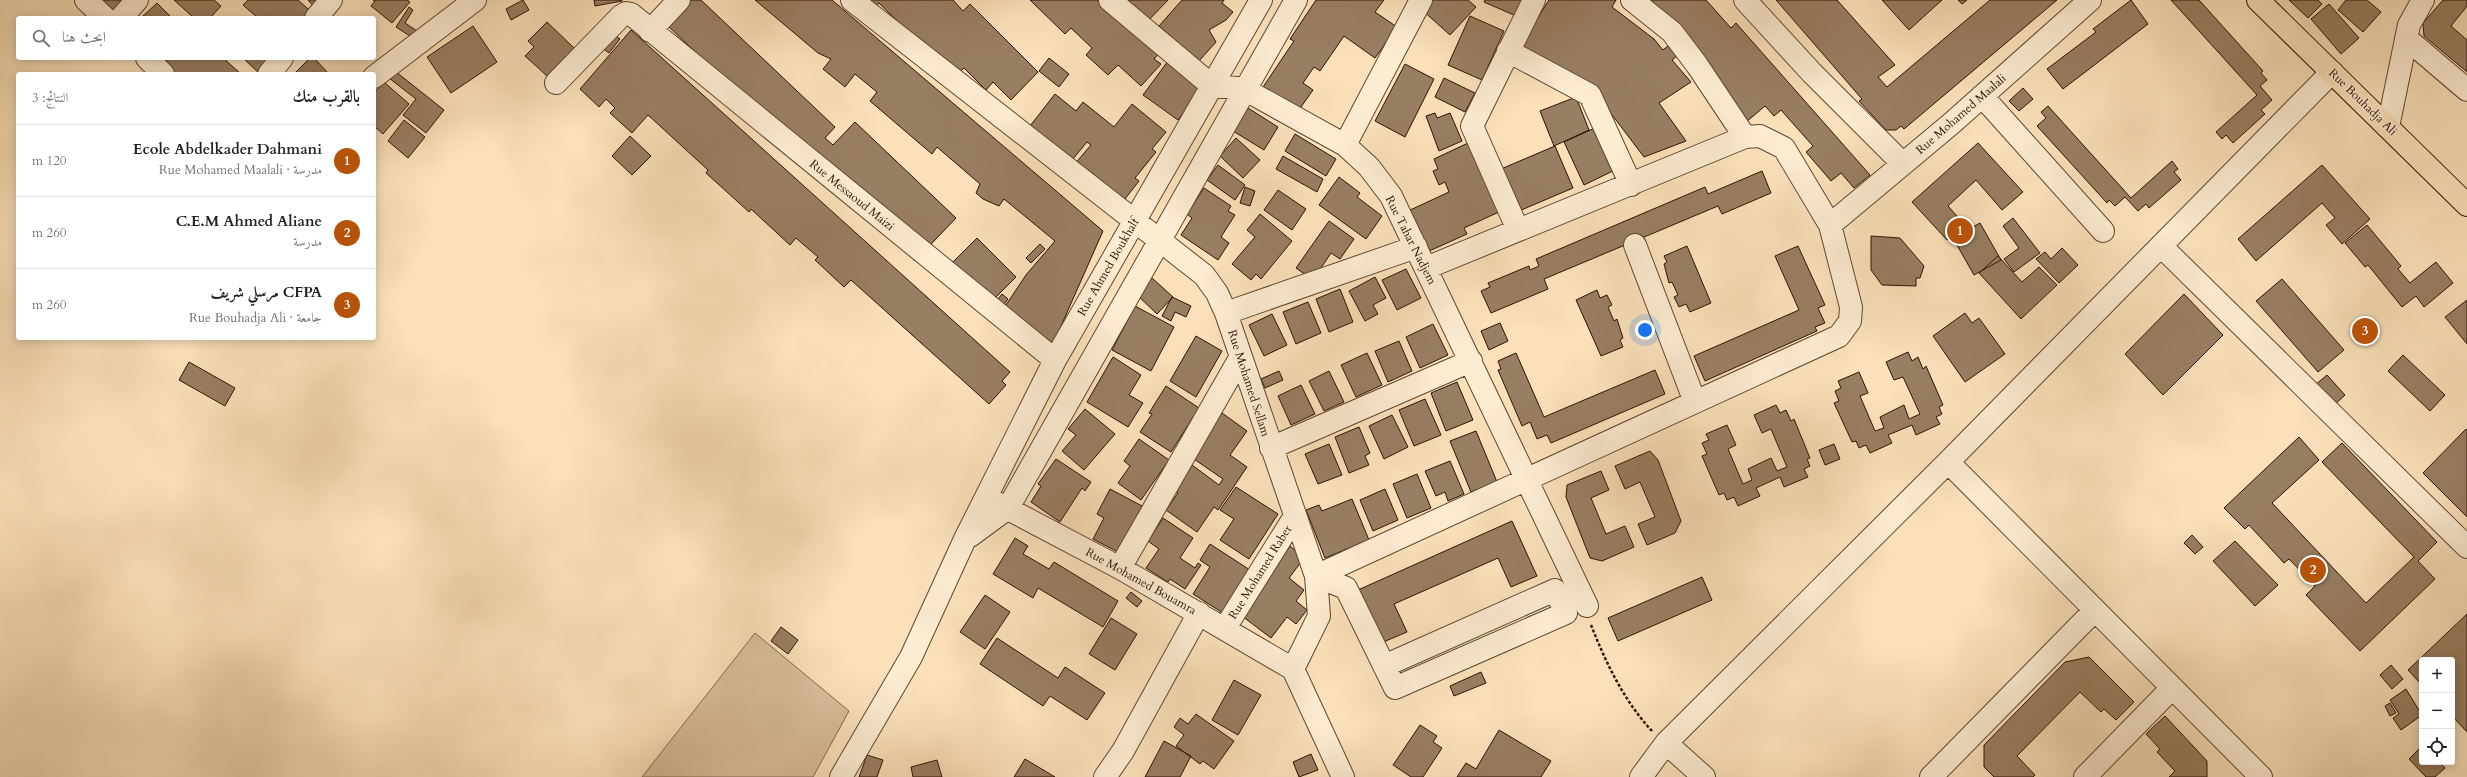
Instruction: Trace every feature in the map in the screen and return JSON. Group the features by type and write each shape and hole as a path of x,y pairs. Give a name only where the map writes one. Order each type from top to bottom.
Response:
{"main road":[{"name":"Rue Bouhadja Ali","path":"2258,0 2467,205"}],"street":[{"path":"86,0 103,16"},
{"path":"123,16 137,0"},
{"path":"318,16 331,0"},
{"path":"376,75 475,0"},
{"path":"650,31 679,0"},
{"name":"Rue Mohamed Sellam","path":"852,0 1158,242 1204,275 1217,293 1226,313 1240,358 1316,576 1319,616 1293,669"},
{"path":"1110,0 1211,85"},
{"name":"Rue Ahmed Boukhalf","path":"841,777 911,657 965,539 987,498 1055,360 1260,0"},
{"path":"965,539 1008,508 1244,89 1296,0"},
{"path":"1345,145 1421,0"},
{"path":"1518,230 1472,126 1508,50 1534,0"},
{"path":"1632,0 1672,32 1697,65 1745,136"},
{"path":"1745,0 1812,73 1903,164"},
{"name":"Rue Mohamed Maalali","path":"1830,225 1982,96 2090,0"},
{"path":"2388,127 2409,25 2423,0"},
{"name":"Rue Messaoud Maizi","path":"556,83 626,13 631,14 1055,360"},
{"path":"2406,38 2467,90"},
{"path":"1508,50 1590,95 1631,186"},
{"path":"149,60 161,72"},
{"path":"271,72 280,60"},
{"path":"1641,777 1666,743 1948,462 2332,72"},
{"name":"Rue Tahar Nadjem","path":"1211,85 1244,89 1345,145 1369,167 1391,196 1471,361 1525,479 1586,606"},
{"path":"1982,96 2102,231"},
{"path":"1316,576 1839,336 1846,329 1850,321 1851,307 1830,225 1784,148 1760,136 1745,136 1631,186 1426,268"},
{"path":"1635,245 1695,402"},
{"path":"2161,246 2467,546"},
{"path":"1226,313 1416,247"},
{"path":"1120,568 1240,358"},
{"path":"1271,448 1471,361"},
{"path":"1948,462 2260,777"},
{"name":"Rue Mohamed Bouamra","path":"987,498 1120,568 1293,669"},
{"name":"Rue Mohamed Raber","path":"1225,628 1295,516"},
{"path":"1316,576 1346,588 1357,609 1377,652 1381,659 1384,666 1391,681 1395,688 1566,613 1555,590 1384,666"},
{"path":"1931,777 2094,611"},
{"path":"1105,777 1123,750 1199,613"},
{"path":"1293,669 1343,777"},
{"path":"2086,777 2172,688"},
{"path":"1666,743 1704,777"}],"path":[{"path":"1586,606 1590,623 1598,644 1626,697 1639,717 1666,743"}],"shaded area":[{"path":"755,633 849,711 813,777 642,777"}],"building":[{"path":"102,0 131,0 117,14"},
{"path":"174,0 214,0 221,6 212,16 192,16"},
{"path":"248,0 298,0 316,16 256,16 243,5"},
{"path":"308,0 325,0 315,8"},
{"path":"373,0 407,0 410,2 392,23 371,6 375,1"},
{"path":"523,0 529,10 511,20 506,9"},
{"path":"594,0 622,0 622,1 595,6"},
{"path":"691,0 701,0 835,127 825,138 833,145 855,122 956,218 915,261 667,25"},
{"path":"755,0 832,0 1103,231 1050,351 1002,311 1026,275 1055,241 1004,199 999,206 983,199 976,193 980,184 937,147 932,154 870,101 877,92 855,74 845,87 823,69 831,59 818,53"},
{"path":"868,0 953,0 963,11 970,4 1038,72 1011,100 993,82 986,90 964,68 954,77 879,3 875,7"},
{"path":"1030,0 1103,0 1162,50 1154,59 1161,64 1141,86 1118,65 1108,75 1086,55 1092,48 1071,28 1065,34"},
{"path":"1123,0 1168,0 1146,23"},
{"path":"1182,0 1224,0 1222,3 1233,12 1226,20 1209,30 1216,42 1199,61 1159,26"},
{"path":"1316,0 1384,0 1375,12 1397,27 1375,58 1344,36 1320,71 1314,67 1303,83 1313,90 1296,114 1261,90 1294,41 1290,39"},
{"path":"1427,0 1468,0 1476,7 1450,35 1420,8"},
{"path":"1485,0 1523,0 1516,16 1484,2"},
{"path":"1549,0 1616,0 1612,7 1654,39 1663,50 1668,46 1677,56 1672,60 1691,82 1659,103 1686,141 1644,157 1594,91 1520,47"},
{"path":"1638,0 1706,0 1731,28 1736,23 1870,175 1854,188 1841,173 1831,181 1806,152 1813,146 1781,110 1774,116 1765,106 1745,123"},
{"path":"1776,0 1837,0 1895,65 1878,77 1887,87 1990,0 2057,0 1904,129 1901,126 1896,130 1886,130 1859,101 1862,99"},
{"path":"1882,0 1942,0 1909,30"},
{"path":"1958,0 1967,0 1962,4"},
{"path":"2131,0 2148,24 2063,89 2047,69 2096,32 2093,29"},
{"path":"2171,0 2199,0 2263,71 2261,73 2267,80 2260,86 2272,100 2261,110 2265,114 2233,143 2226,135 2222,139 2216,132 2257,95"},
{"path":"2289,0 2318,0 2322,4 2308,18"},
{"path":"2346,0 2367,0 2381,12 2363,32 2338,10"},
{"path":"2443,0 2467,0 2467,6 2451,26 2467,40 2467,72 2424,36 2423,23"},
{"path":"157,3 170,16 143,16"},
{"path":"2329,4 2359,38 2341,54 2311,19"},
{"path":"409,7 413,10 405,23 417,31 413,38 396,27"},
{"path":"1470,16 1504,31 1482,80 1448,65"},
{"path":"547,22 574,48 547,76 525,56 534,47 528,41"},
{"path":"473,26 497,62 451,93 427,57"},
{"path":"631,30 1010,372 1002,381 1006,385 989,404 851,280 844,287 815,260 818,257 796,238 790,245 751,209 749,212 706,173 708,170 648,115 632,133 610,113 615,108 606,99 599,107 580,89"},
{"path":"613,33 620,39 609,53 602,48"},
{"path":"1049,58 1069,74 1059,87 1039,71"},
{"path":"162,60 225,60 239,72 174,72"},
{"path":"245,60 276,60 262,72 258,72"},
{"path":"308,60 316,60 327,72 296,72"},
{"path":"1168,61 1203,86 1178,120 1143,95"},
{"path":"1405,64 1434,79 1405,137 1375,121"},
{"path":"395,71 444,110 426,133 403,115 416,99 389,78"},
{"path":"1444,78 1475,93 1465,112 1435,97"},
{"path":"384,82 409,104 383,134 376,128 376,91"},
{"path":"2023,88 2033,99 2019,111 2009,101"},
{"path":"1055,94 1076,111 1083,102 1114,127 1132,104 1166,132 1152,149 1156,152 1135,178 1139,181 1121,204 1074,165 1091,145 1087,142 1072,160 1030,126"},
{"path":"1576,97 1589,130 1554,146 1540,111"},
{"path":"2048,106 2131,198 2172,161 2178,169 2174,172 2181,180 2149,208 2146,204 2138,211 2125,197 2115,206 2109,200 2107,203 2037,126 2046,118 2041,112"},
{"path":"1248,108 1278,127 1264,150 1233,131"},
{"path":"1435,113 1437,118 1450,113 1462,141 1439,151 1426,116"},
{"path":"404,120 425,137 408,158 388,141"},
{"path":"1597,127 1617,169 1584,185 1564,142"},
{"path":"1295,134 1336,159 1326,176 1285,151"},
{"path":"630,136 651,156 632,175 612,156"},
{"path":"1236,138 1260,160 1243,178 1220,156"},
{"path":"1468,143 1499,212 1464,228 1467,234 1427,252 1408,211 1449,192 1445,182 1439,185 1433,171 1438,169 1434,159"},
{"path":"1978,143 2023,192 2002,210 1976,180 1948,206 1964,224 1947,240 1912,202"},
{"path":"1555,146 1573,188 1519,211 1501,169"},
{"path":"1283,156 1323,179 1317,192 1276,169"},
{"path":"1218,165 1245,185 1235,200 1207,180"},
{"path":"2322,165 2370,219 2342,244 2326,225 2335,218 2322,203 2256,261 2238,239"},
{"path":"1762,171 1771,193 1722,214 1718,206 1544,279 1548,289 1491,313 1481,291 1490,287 1488,283 1529,266 1530,270 1539,266 1536,259 1705,187 1708,194"},
{"path":"1339,177 1360,193 1357,197 1382,216 1366,239 1319,205"},
{"path":"1245,187 1255,191 1250,206 1240,203"},
{"path":"1204,188 1231,206 1228,211 1235,215 1221,237 1229,243 1218,260 1181,235 1192,218 1187,214"},
{"path":"1278,190 1306,209 1292,230 1264,210"},
{"path":"1260,214 1292,241 1261,279 1256,274 1251,280 1232,264 1255,237 1247,230"},
{"path":"2013,218 2040,253 2014,272 2004,259 2019,248 2003,226"},
{"path":"1329,221 1354,239 1340,259 1331,253 1313,280 1296,268"},
{"path":"1980,223 2001,260 1974,275 1953,238"},
{"path":"2367,225 2401,266 2398,269 2410,283 2436,262 2453,283 2424,307 2416,296 2402,307 2368,265 2365,267 2345,243"},
{"path":"1871,236 1900,238 1924,266 1920,278 1916,278 1916,286 1882,285 1871,270"},
{"path":"977,238 1016,277 988,305 950,265"},
{"path":"1040,244 1045,249 1031,263 1026,258"},
{"path":"1687,246 1711,303 1690,312 1686,304 1679,307 1674,297 1678,295 1672,282 1669,283 1664,264 1667,262 1664,256"},
{"path":"1798,246 1825,305 1818,308 1825,323 1815,327 1817,331 1705,381 1694,356 1799,310 1775,256"},
{"path":"2062,248 2078,265 2059,283 2036,259 2045,252 2051,259"},
{"path":"1998,256 2022,282 2039,267 2057,285 2021,319 1979,273"},
{"path":"1406,269 1421,298 1397,310 1382,280"},
{"path":"1375,277 1386,298 1373,305 1378,314 1365,321 1349,291"},
{"path":"1152,278 1173,297 1157,314 1136,294"},
{"path":"2282,279 2344,350 2318,372 2256,301"},
{"path":"1340,289 1353,322 1329,332 1316,299"},
{"path":"1597,290 1600,298 1607,295 1612,305 1608,307 1614,321 1617,319 1623,338 1620,340 1623,347 1601,356 1576,300"},
{"path":"1002,294 1008,299 1001,309 994,304"},
{"path":"2184,294 2223,335 2163,395 2125,354"},
{"path":"1172,297 1191,306 1186,317 1175,312 1171,321 1162,316"},
{"path":"2467,300 2467,344 2445,317"},
{"path":"1308,302 1321,333 1296,344 1283,312"},
{"path":"1135,306 1174,327 1151,371 1112,350"},
{"path":"1965,313 1972,323 1979,318 2005,354 1965,382 1933,336"},
{"path":"1272,314 1287,345 1264,356 1249,325"},
{"path":"1500,323 1508,341 1489,350 1481,331"},
{"path":"1433,324 1448,355 1420,368 1406,337"},
{"path":"1196,336 1222,351 1196,397 1170,381"},
{"path":"1399,341 1412,371 1388,382 1375,351"},
{"path":"1908,352 1912,361 1918,357 1923,369 1926,366 1943,405 1939,407 1942,414 1936,417 1940,424 1916,435 1912,425 1888,435 1892,443 1870,453 1866,445 1859,448 1856,441 1852,442 1834,403 1839,401 1835,391 1841,388 1838,381 1859,372 1868,393 1860,396 1875,431 1884,428 1880,417 1904,405 1909,419 1920,414 1903,377 1894,380 1886,362"},
{"path":"1367,353 1382,385 1356,397 1341,365"},
{"path":"1516,353 1544,417 1655,370 1665,394 1551,443 1547,435 1537,439 1530,422 1522,426 1498,370 1501,369 1498,361"},
{"path":"2403,355 2445,395 2430,411 2388,371"},
{"path":"1113,357 1141,375 1129,395 1143,403 1128,427 1087,402"},
{"path":"189,362 235,388 225,406 179,380"},
{"path":"1279,371 1283,380 1265,388 1261,379"},
{"path":"1329,371 1344,402 1324,411 1309,381"},
{"path":"2327,375 2345,395 2332,407 2314,386"},
{"path":"1457,382 1473,420 1446,431 1431,393"},
{"path":"1301,385 1315,414 1291,425 1278,396"},
{"path":"1166,386 1199,408 1171,452 1140,432 1152,414 1149,413"},
{"path":"1425,399 1441,435 1414,446 1399,410"},
{"path":"1776,405 1780,413 1786,410 1791,421 1794,419 1810,458 1807,459 1810,466 1804,469 1808,477 1784,487 1780,477 1756,488 1760,496 1738,506 1734,497 1727,500 1724,493 1719,495 1702,456 1707,454 1702,443 1709,440 1706,434 1727,425 1736,445 1728,449 1743,484 1752,480 1748,469 1771,458 1777,471 1787,467 1771,429 1762,433 1754,415"},
{"path":"1085,409 1115,434 1084,470 1062,451 1076,435 1068,429"},
{"path":"1222,413 1247,431 1230,455 1247,467 1218,510 1214,507 1197,532 1166,510 1178,493 1174,491 1192,465 1219,485 1223,479 1191,457"},
{"path":"1392,415 1408,447 1384,459 1369,426"},
{"path":"1359,427 1370,453 1365,456 1369,465 1349,473 1335,437"},
{"path":"2466,429 2467,431 2467,517 2423,473"},
{"path":"1476,431 1497,482 1471,492 1450,441"},
{"path":"2299,437 2319,460 2272,503 2366,603 2414,557 2322,462 2342,443 2437,542 2418,561 2435,579 2360,651 2306,595 2315,586 2289,559 2284,563 2249,525 2245,529 2224,508"},
{"path":"1139,439 1169,460 1141,500 1118,483 1130,466 1124,461"},
{"path":"1329,444 1342,475 1318,484 1305,454"},
{"path":"1834,444 1840,459 1825,465 1819,450"},
{"path":"1650,451 1658,460 1681,521 1675,533 1647,545 1638,524 1655,517 1640,482 1625,489 1615,466"},
{"path":"1056,459 1091,482 1085,491 1082,488 1060,522 1031,502 1041,486 1038,484"},
{"path":"1450,461 1464,494 1448,501 1445,492 1436,496 1425,471"},
{"path":"1601,471 1609,490 1591,498 1606,534 1625,526 1634,547 1602,561 1590,558 1566,497 1567,485"},
{"path":"1417,474 1431,508 1407,518 1393,484"},
{"path":"1236,487 1278,514 1249,559 1220,540 1234,519 1220,510"},
{"path":"1110,489 1142,506 1118,552 1093,539 1104,518 1097,514"},
{"path":"1385,489 1398,520 1373,531 1360,500"},
{"path":"1352,499 1369,540 1325,558 1306,510 1319,505 1322,511"},
{"path":"1163,518 1193,538 1180,558 1195,568 1198,563 1201,565 1185,589 1170,579 1168,582 1146,568 1159,549 1148,541"},
{"path":"1512,521 1537,576 1511,587 1498,558 1394,604 1407,632 1381,643 1358,590"},
{"path":"2192,535 2203,547 2195,554 2184,543"},
{"path":"1015,538 1028,546 1023,554 1049,569 1054,562 1118,601 1103,627 1038,588 1033,598 993,574"},
{"path":"2235,541 2278,585 2255,606 2213,561"},
{"path":"1210,544 1250,570 1223,613 1193,594 1210,567 1200,560"},
{"path":"1290,546 1304,558 1289,578 1304,590 1296,601 1307,610 1296,624 1287,617 1271,638 1238,613"},
{"path":"1702,577 1712,600 1618,641 1608,618"},
{"path":"1131,592 1142,601 1137,607 1126,598"},
{"path":"985,595 1010,612 985,649 960,632"},
{"path":"2467,614 2467,732 2455,719 2455,657 2422,657"},
{"path":"1111,618 1137,634 1115,670 1089,654"},
{"path":"781,627 798,640 788,654 771,641"},
{"path":"997,638 1058,678 1065,667 1105,693 1087,720 1050,696 1043,706 980,664"},
{"path":"2089,657 2134,702 2116,720 2104,709 2101,712 2080,692 2017,756 2035,775 2033,777 1994,777 1984,767 1984,745 2065,662"},
{"path":"2419,660 2419,682 2408,670"},
{"path":"2391,665 2403,679 2392,689 2380,675"},
{"path":"1481,672 1486,683 1454,696 1450,686"},
{"path":"1234,680 1261,695 1238,735 1212,720"},
{"path":"2406,689 2419,710 2419,717 2401,730 2393,718 2399,714 2390,700"},
{"path":"2390,703 2396,713 2390,716 2385,706"},
{"path":"1196,714 1234,741 1214,769 1203,761 1200,764 1176,746 1184,735 1174,727 1180,718 1188,724"},
{"path":"2165,716 2207,761 2207,777 2169,777 2175,771 2157,752 2160,749 2146,734"},
{"path":"1420,725 1437,736 1433,742 1442,748 1423,777 1411,777 1393,765"},
{"path":"1499,730 1551,761 1541,777 1457,777 1466,763 1476,769"},
{"path":"1164,741 1191,756 1180,777 1145,777"},
{"path":"2419,749 2419,765 2442,765 2445,768 2435,777 2426,777 2409,759"},
{"path":"1311,754 1318,770 1299,777 1293,762"},
{"path":"867,755 883,760 877,777 859,777"},
{"path":"1025,759 1055,777 1014,777"},
{"path":"937,760 942,777 913,777 911,767"}],"place":[{"name":"Ecole Abdelkader Dahmani","path":"1960,231"},
{"name":"CFPA مرسلي شريف","path":"2365,331"},
{"name":"C.E.M Ahmed Aliane","path":"2313,570"}]}
